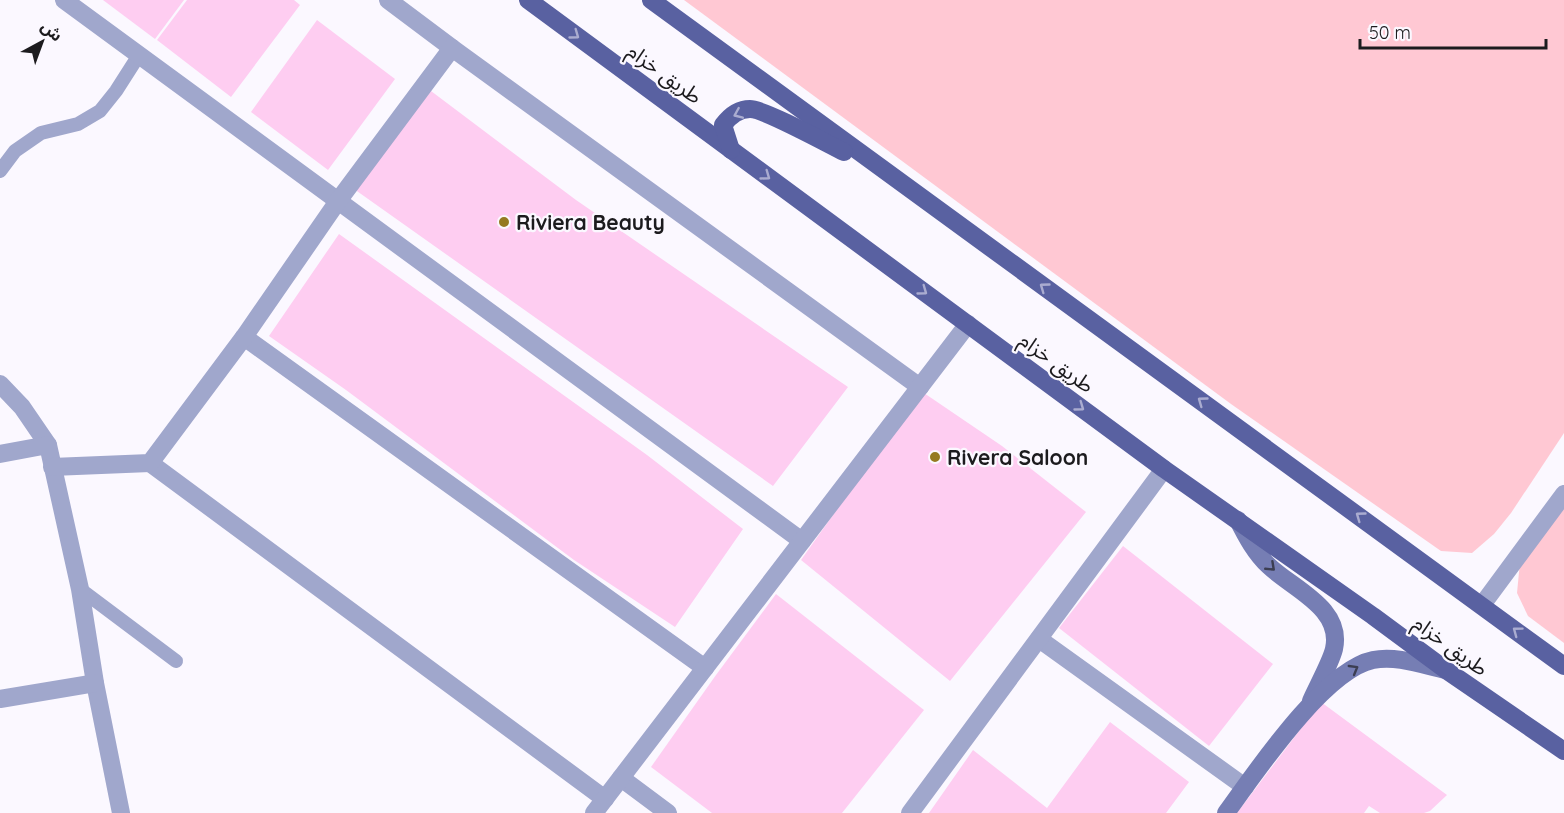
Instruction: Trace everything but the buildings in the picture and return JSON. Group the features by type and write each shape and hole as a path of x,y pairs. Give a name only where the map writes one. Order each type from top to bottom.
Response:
{"main road":[{"name":"طريق خزام","path":"528,0 1164,469 1564,751"},
{"path":"651,0 1564,666"},
{"path":"731,150 723,125 731,115 751,109 886,173"}],"street":[{"path":"64,0 802,541"},
{"path":"388,0 920,387"},
{"path":"150,463 244,337 338,201 452,48"},
{"path":"52,467 150,463 599,806 968,324"},
{"path":"244,337 705,668"},
{"path":"0,384 22,407 48,445 80,589 95,683 121,813"},
{"path":"0,454 48,445"},
{"path":"910,813 1164,469"},
{"path":"1482,605 1564,494"},
{"path":"1238,520 1250,544 1267,565 1315,602 1328,615 1334,632 1334,650 1309,705"},
{"path":"1039,639 1245,787"},
{"path":"1226,813 1309,705 1355,666 1373,660 1392,658 1446,670"},
{"path":"0,699 95,683"},
{"path":"621,778 668,813"}],"lane":[{"path":"0,171 15,151 41,133 78,124 100,111 139,55"},
{"path":"80,589 176,661"}],"shaded area":[{"path":"684,0 1564,0 1564,433 1511,513 1494,534 1472,553 1441,551 1231,404"},
{"path":"1564,505 1564,643 1528,616 1517,593 1520,562"}],"place":[{"name":"Riviera Beauty","path":"504,222"},
{"name":"Rivera Saloon","path":"935,457"}]}
